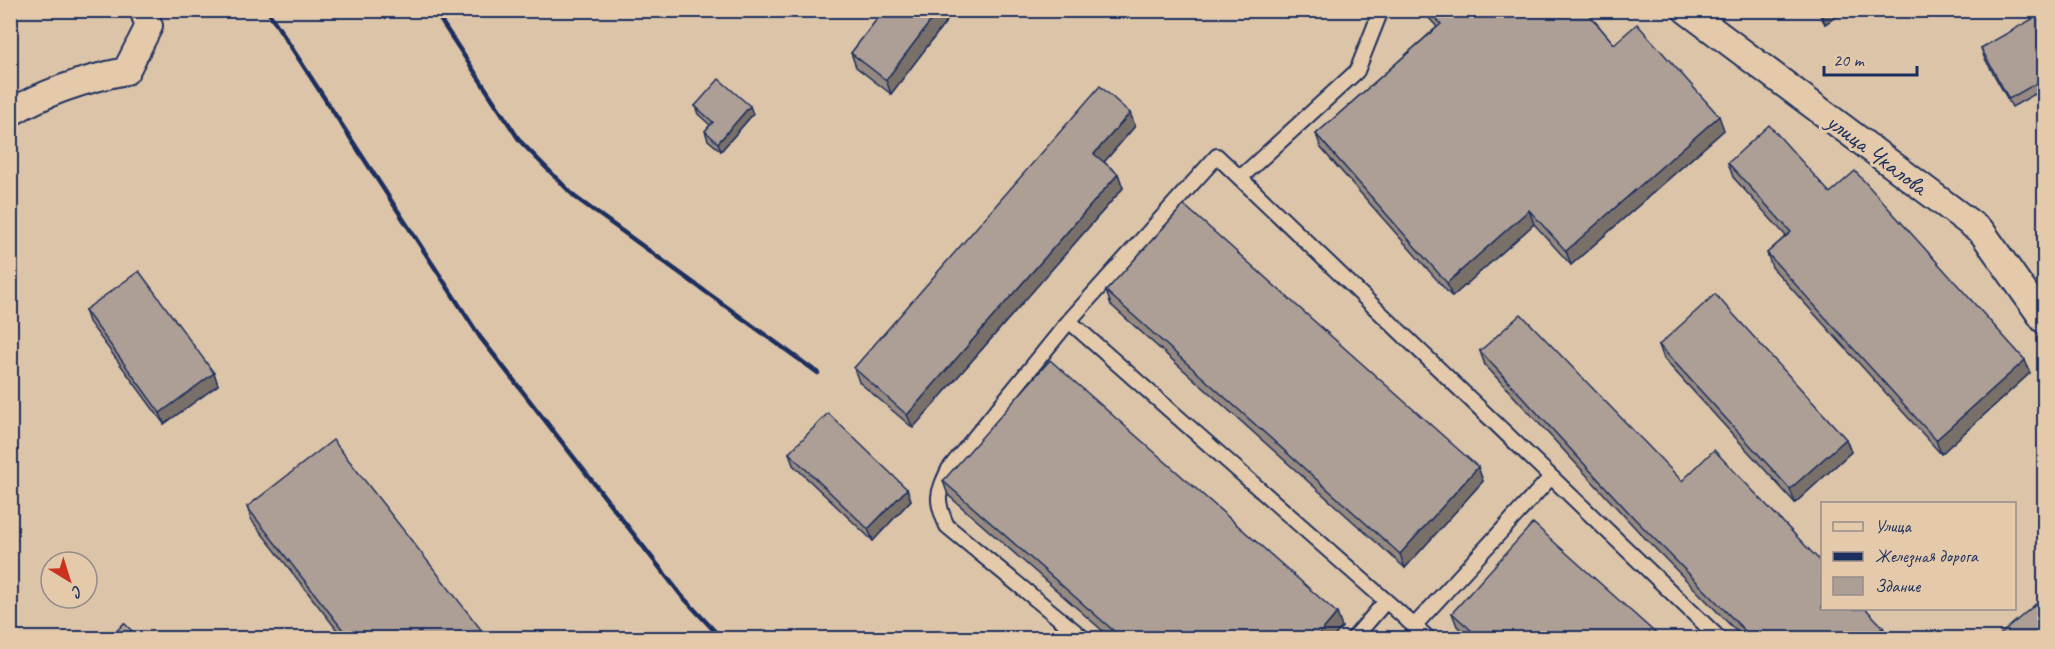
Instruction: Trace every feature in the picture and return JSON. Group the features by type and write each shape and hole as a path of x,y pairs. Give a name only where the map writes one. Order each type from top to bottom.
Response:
{"street":[{"path":"10,113 39,96 94,77 126,71 149,26 143,10"},
{"name":"улица Чкалова","path":"1686,10 1982,232 2044,320"}],"lane":[{"path":"1240,178 1357,71 1378,18 1378,10"},
{"path":"1083,639 947,526 940,512 937,493 949,469 1069,321 1217,156 1719,639"},
{"path":"1069,321 1428,639"},
{"path":"1414,626 1551,477"},
{"path":"1354,639 1386,601"}],"building":[{"path":"884,10 939,10 886,80 851,53"},
{"path":"1429,10 1585,10 1614,44 1637,24 1719,116 1566,251 1529,210 1447,283 1316,134 1441,24"},
{"path":"2043,13 2044,79 2009,99 1981,48"},
{"path":"719,79 750,106 718,143 705,131 713,122 695,106"},
{"path":"1100,86 1130,113 1094,154 1118,174 907,415 854,368"},
{"path":"1769,125 1830,193 1855,171 2025,360 1936,440 1767,253 1791,232 1728,163"},
{"path":"1184,205 1478,467 1400,554 1106,291"},
{"path":"139,271 214,373 160,413 85,310"},
{"path":"1715,294 1846,439 1790,489 1659,345"},
{"path":"1521,314 1682,481 1714,450 1821,562 1821,610 1867,610 1883,627 1871,639 1753,639 1634,518 1480,351"},
{"path":"1050,360 1337,613 1315,639 1123,639 943,481"},
{"path":"828,413 907,489 868,529 789,453"},
{"path":"333,440 483,632 474,639 350,639 247,507"},
{"path":"1533,523 1662,639 1481,639 1452,613"},
{"path":"2044,597 2044,639 1995,639"},
{"path":"124,623 140,639 109,639"}],"railway":[{"path":"267,10 480,337 681,595 721,638"},
{"path":"434,10 520,141 575,197 818,373"}]}
